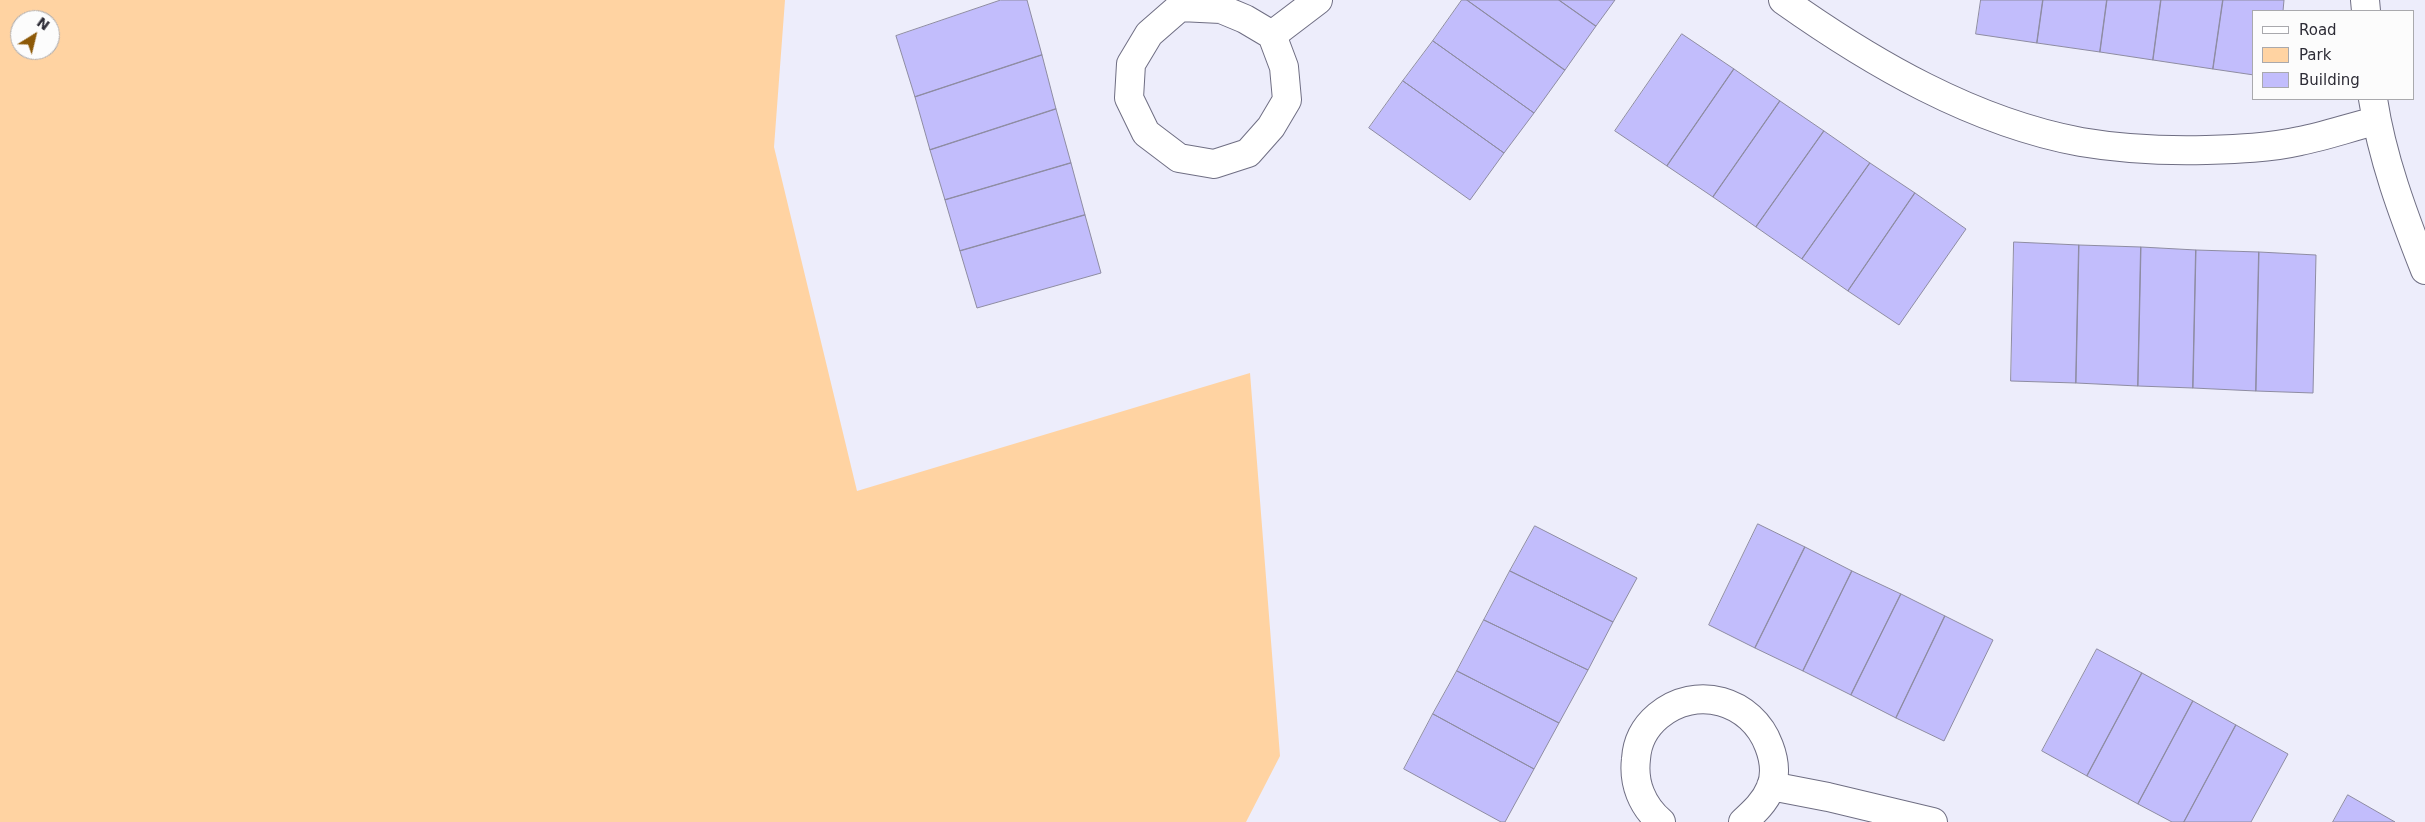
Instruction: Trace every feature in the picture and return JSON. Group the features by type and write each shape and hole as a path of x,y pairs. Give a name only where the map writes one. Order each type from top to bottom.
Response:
{"street":[{"path":"1272,35 1318,0"},
{"path":"1783,0 1831,34 1926,88 2002,120 2081,142 2163,151 2245,149 2299,141 2375,110 2399,206 2425,270"},
{"path":"1180,7 1221,9 1245,19 1272,35 1284,66 1287,100 1271,127 1248,154 1214,164 1179,158 1146,134 1129,98 1131,64 1148,34 1180,7"},
{"path":"1661,822 1642,800 1634,774 1637,747 1650,723 1671,706 1697,698 1724,701 1748,715 1765,736 1774,759 1772,786 1758,809 1743,822"},
{"path":"1772,786 1933,822"}],"green space":[{"path":"0,0 785,0 774,147 857,491 1250,373 1280,756 1246,822 0,822"}],"building":[{"path":"1001,0 1027,0 1042,55 915,97 896,36"},
{"path":"1462,0 1467,0 1565,70 1534,113 1433,41"},
{"path":"1467,0 1559,0 1596,26 1565,70"},
{"path":"1559,0 1615,0 1596,26"},
{"path":"1981,0 2043,0 2037,43 1976,34"},
{"path":"2043,0 2107,0 2100,52 2037,43"},
{"path":"2107,0 2161,0 2153,60 2100,52"},
{"path":"2161,0 2223,0 2213,69 2153,60"},
{"path":"2223,0 2284,0 2283,10 2252,10 2252,75 2213,69"},
{"path":"1682,34 1734,69 1667,166 1615,131"},
{"path":"1433,41 1534,113 1504,153 1403,81"},
{"path":"1042,55 1056,109 930,150 915,97"},
{"path":"1734,69 1780,101 1713,197 1667,166"},
{"path":"1403,81 1504,153 1470,200 1369,128"},
{"path":"1780,101 1824,131 1756,227 1713,197"},
{"path":"1056,109 1071,163 945,200 930,150"},
{"path":"1824,131 1870,163 1802,259 1756,227"},
{"path":"1071,163 1085,215 960,251 945,200"},
{"path":"1870,163 1915,193 1848,291 1802,259"},
{"path":"1915,193 1966,229 1899,325 1848,291"},
{"path":"1085,215 1101,273 977,308 960,251"},
{"path":"2014,242 2079,245 2076,383 2011,381"},
{"path":"2079,245 2141,247 2138,386 2076,383"},
{"path":"2141,247 2196,250 2193,388 2138,386"},
{"path":"2196,250 2259,252 2256,391 2193,388"},
{"path":"2259,252 2316,255 2313,393 2256,391"},
{"path":"1758,524 1805,547 1755,648 1709,625"},
{"path":"1535,526 1637,578 1613,622 1510,571"},
{"path":"1805,547 1852,571 1803,671 1755,648"},
{"path":"1510,571 1613,622 1588,670 1484,620"},
{"path":"1852,571 1901,594 1851,695 1803,671"},
{"path":"1901,594 1945,616 1896,718 1851,695"},
{"path":"1945,616 1993,640 1944,741 1896,718"},
{"path":"1484,620 1588,670 1559,723 1457,671"},
{"path":"2097,649 2142,673 2087,776 2042,751"},
{"path":"1457,671 1559,723 1534,769 1433,714"},
{"path":"2142,673 2193,701 2138,804 2087,776"},
{"path":"2193,701 2236,725 2184,822 2172,822 2138,804"},
{"path":"1433,714 1534,769 1505,822 1501,822 1404,769"},
{"path":"2236,725 2288,754 2251,822 2184,822"},
{"path":"2348,795 2395,822 2333,822"}]}
